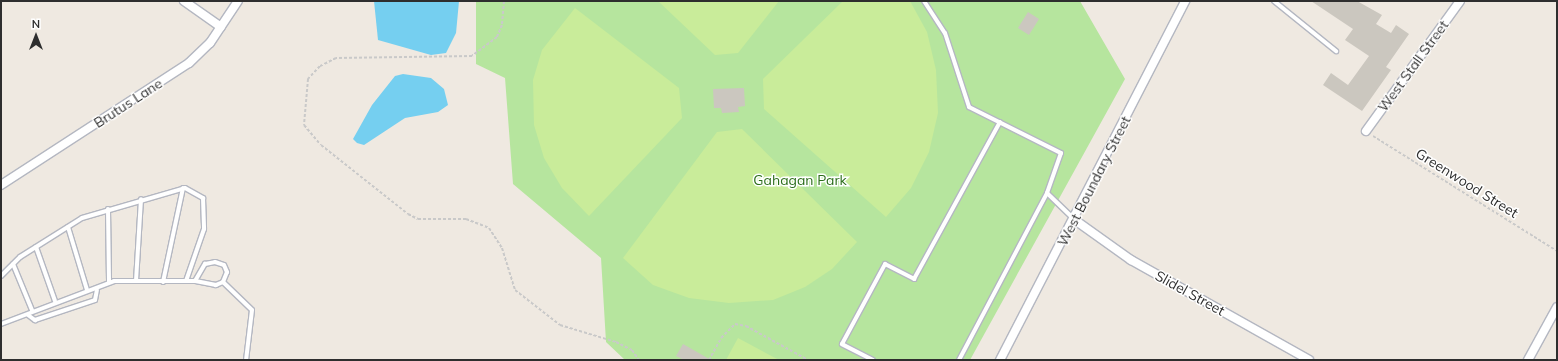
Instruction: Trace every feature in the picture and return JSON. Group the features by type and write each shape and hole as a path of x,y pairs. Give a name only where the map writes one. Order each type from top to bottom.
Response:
{"street":[{"path":"184,1 221,27"},
{"name":"Brutus Lane","path":"1,186 189,62 221,27 238,1"},
{"name":"West Boundary Street","path":"1000,360 1075,220 1185,1"},
{"name":"West Stall Street","path":"1366,131 1460,1"},
{"name":"Slidel Street","path":"1075,220 1131,260 1309,360"},
{"path":"1528,360 1557,307"}],"lane":[{"path":"924,1 944,33 969,107 1061,153 1047,193 959,360"},
{"path":"1274,1 1336,51"},
{"path":"873,360 842,344 885,264 914,279 1000,122"},
{"path":"163,282 183,188"},
{"path":"1,276 13,264 36,247 82,218 141,199 183,188 203,198 204,222 186,281"},
{"path":"1047,193 1075,220"},
{"path":"136,281 141,199"},
{"path":"108,210 109,282"},
{"path":"68,227 87,290"},
{"path":"36,247 55,301"},
{"path":"1,324 28,315 32,310 55,301 87,290 97,290 109,282 195,281 216,285 223,282 227,272 224,265 215,262 205,264 195,281"},
{"path":"13,264 32,310"},
{"path":"223,282 252,310 246,360"},
{"path":"28,315 35,320 95,300 97,290"}],"path":[{"path":"504,1 502,25 497,37 472,56 336,58 320,66 308,79 304,125 326,150 408,214 418,218 466,219 488,228 502,248 515,290 560,325 616,342 632,350 639,360"},
{"name":"Greenwood Street","path":"1366,131 1557,251"},
{"path":"709,360 729,328 740,324 808,360"}],"green space":[{"name":"Gahagan Park","path":"476,1 1080,1 1125,79 970,360 625,360 606,342 601,258 513,184 505,78 476,64"},
{"path":"658,1 779,1 738,53 715,55"},
{"path":"843,1 910,1 927,32 936,70 938,113 929,152 911,188 886,217 764,109 763,79"},
{"path":"575,8 679,88 682,118 589,216 562,188 544,158 534,125 533,80 542,50"},
{"path":"742,129 857,242 832,269 805,287 773,300 729,303 689,298 653,285 623,258 717,132"},
{"path":"738,338 779,360 726,360"}],"water":[{"path":"374,1 459,1 456,33 446,53 431,55 378,40"},
{"path":"403,74 431,78 444,89 448,105 438,112 405,118 364,145 357,143 353,139 372,105 395,76"}],"building":[{"path":"1311,1 1357,1 1382,15 1376,24 1391,33 1396,25 1409,34 1386,67 1391,70 1362,111 1323,85 1331,73 1348,85 1369,56 1345,40 1353,29"},
{"path":"1028,12 1039,19 1029,35 1018,28"},
{"path":"744,88 745,106 738,107 739,112 722,113 721,108 714,108 713,89"},
{"path":"683,344 711,360 684,360 676,356"}]}
